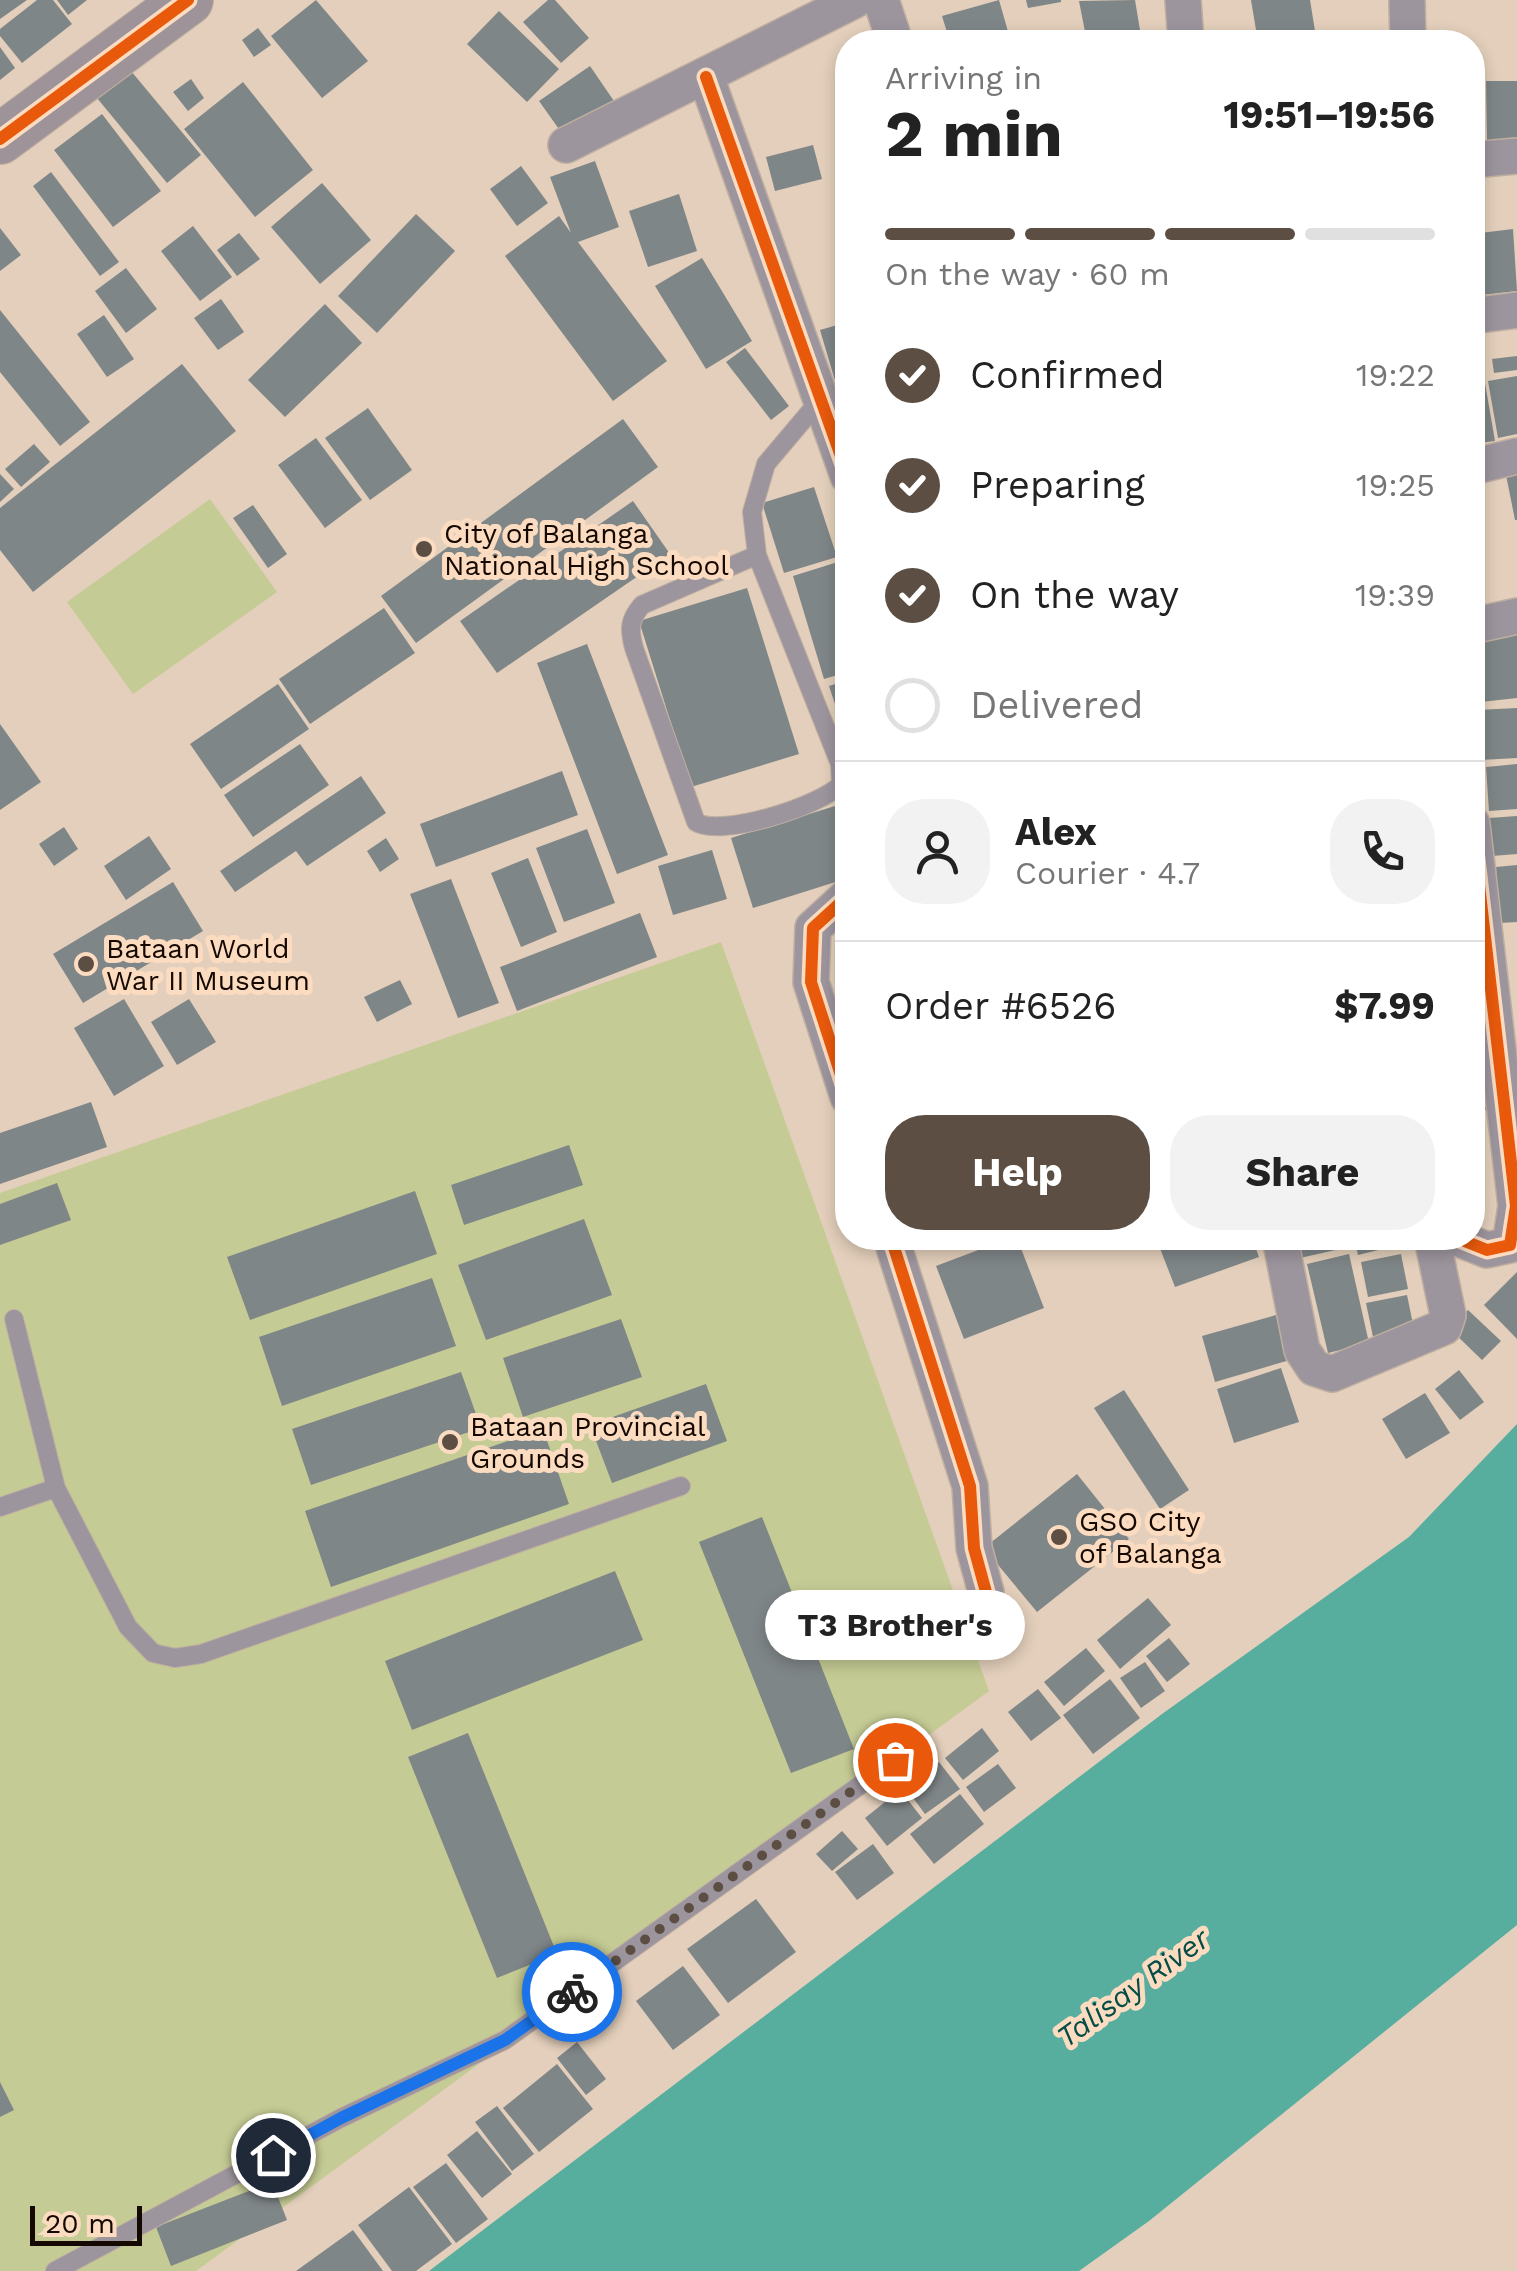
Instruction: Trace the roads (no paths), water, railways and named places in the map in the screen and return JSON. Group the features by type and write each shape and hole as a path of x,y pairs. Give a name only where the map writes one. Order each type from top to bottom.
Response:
{"street":[{"path":"0,138 188,0"},
{"path":"880,0 891,30"},
{"path":"1183,0 1185,30"},
{"path":"1406,0 1407,30"},
{"path":"566,145 706,78 839,4"},
{"path":"706,78 835,441"},
{"path":"1485,159 1517,156"},
{"path":"1485,314 1517,310"},
{"path":"1485,463 1517,456"},
{"path":"1485,623 1517,616"},
{"path":"835,908 813,928 812,982 835,1055"},
{"path":"1485,937 1516,1206 1510,1245 1485,1249"},
{"path":"896,1250 970,1486 974,1548 986,1592"},
{"path":"1282,1250 1302,1350 1314,1368 1332,1374 1444,1327 1448,1314 1435,1250"}],"lane":[{"path":"820,400 766,464 752,512 757,555 835,751"},
{"path":"757,555 642,605 631,618 634,648 696,822 704,828 727,828 804,805 835,791"},
{"path":"14,1319 56,1488 128,1627 154,1652 175,1658 201,1654 681,1486"},
{"path":"0,1508 56,1488"},
{"path":"55,2271 341,2118 505,2040 895,1760"}],"water":[{"name":"Talisay River","path":"1517,1424 1517,1925 1149,2221 1079,2271 429,2271 1162,1714 1409,1537"}],"place":[{"name":"City of Balanga National High School","path":"424,549"},
{"name":"Bataan World War II Museum","path":"86,964"},
{"name":"Bataan Provincial Grounds","path":"450,1442"},
{"name":"GSO City of Balanga","path":"1059,1537"},
{"name":"T3 Brother's","path":"895,1760"}]}
